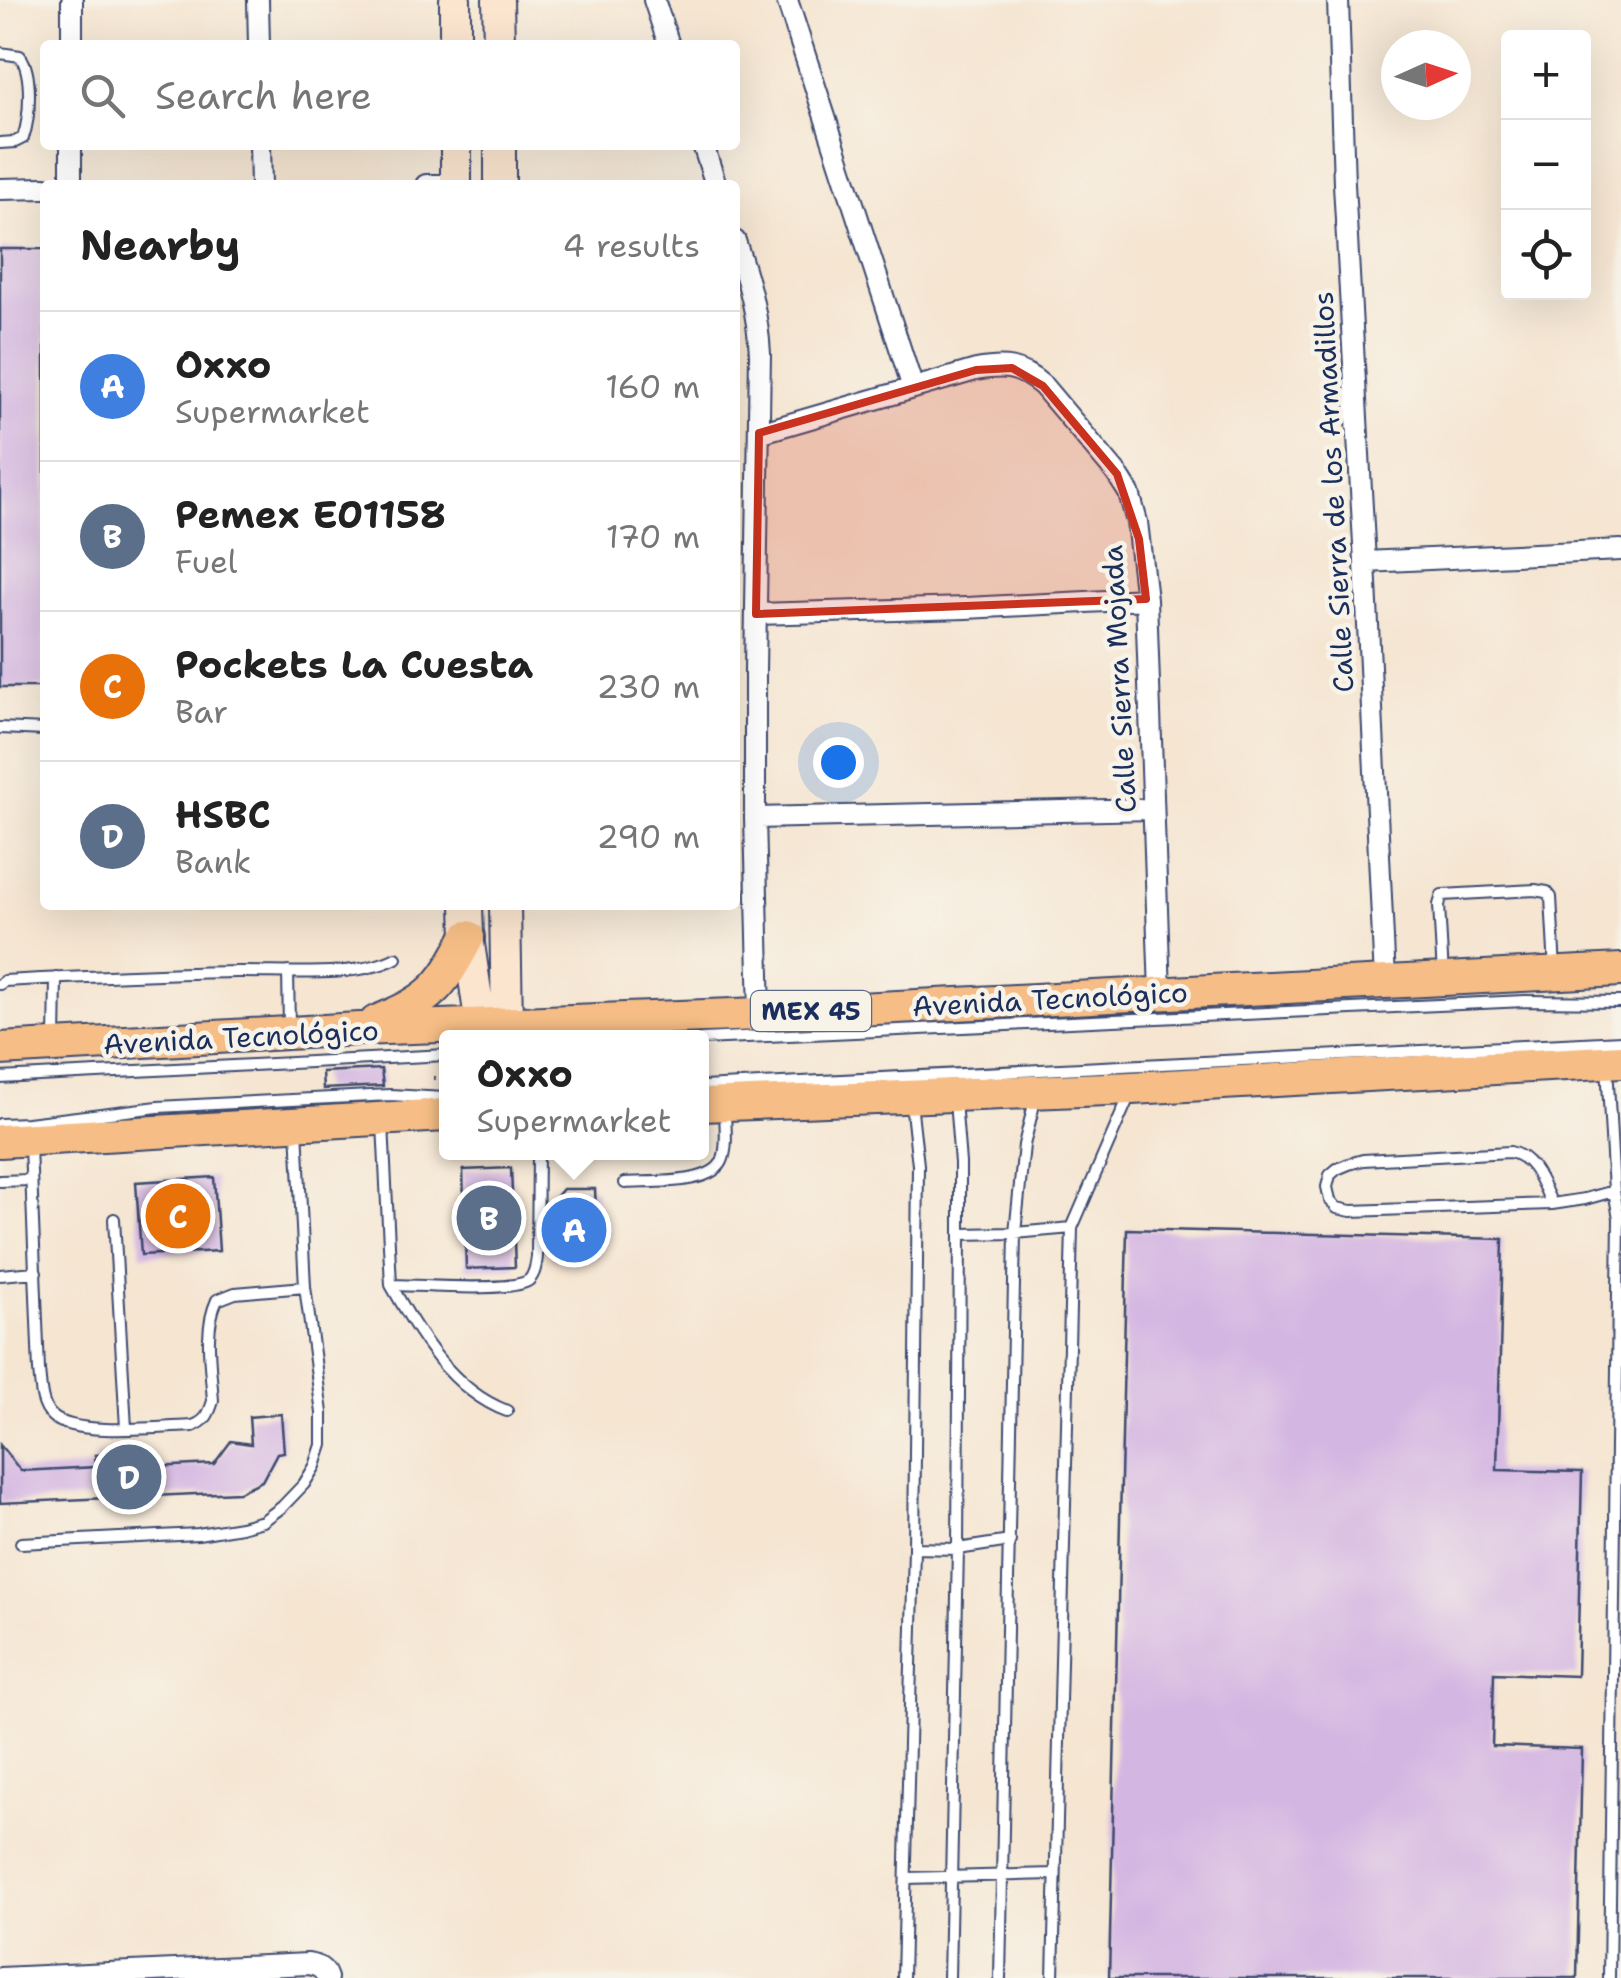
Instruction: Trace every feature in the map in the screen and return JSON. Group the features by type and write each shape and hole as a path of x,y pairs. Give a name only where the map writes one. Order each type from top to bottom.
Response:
{"main road":[{"path":"359,1030 428,996 450,971 467,921"},
{"name":"Avenida Tecnológico","path":"0,1048 359,1030 491,1029 1621,970"},
{"path":"709,1099 954,1096 1132,1088 1616,1055"},
{"path":"15,1140 439,1115"}],"street":[{"path":"72,0 72,40"},
{"path":"258,0 259,40"},
{"path":"455,0 455,40"},
{"path":"498,0 499,40"},
{"path":"654,0 667,40"},
{"path":"759,433 913,388 787,0"},
{"name":"Calle Sierra de los Armadillos","path":"1338,0 1385,981"},
{"path":"71,150 71,180"},
{"path":"260,150 261,180"},
{"path":"456,150 456,180"},
{"path":"500,150 500,180"},
{"path":"705,150 714,180"},
{"path":"0,189 40,188"},
{"path":"740,257 759,322 756,614 745,669 755,818 760,1014"},
{"name":"Calle Sierra Mojada","path":"913,388 996,366 1030,375 1129,492 1137,522 1146,600 1160,993"},
{"path":"1365,562 1621,550"},
{"path":"756,614 1146,600"},
{"path":"755,818 1154,809"},
{"path":"491,1029 505,910"},
{"path":"467,921 491,1029"},
{"path":"0,1978 171,1974 308,1964 318,1966 326,1975"}],"lane":[{"path":"0,53 20,56 28,72 28,126 23,138 0,143"},
{"path":"0,728 40,730"},
{"path":"1443,978 1438,904 1442,895 1448,894 1548,892 1555,972"},
{"path":"0,984 56,978 341,971 386,964 396,958"},
{"path":"288,972 289,1034"},
{"path":"56,978 56,1047"},
{"path":"709,1039 1505,1002 1621,1002"},
{"path":"625,1183 696,1178 716,1170 725,1146 709,1099 1616,1055 1614,1191 1619,1230 1609,1978"},
{"path":"0,1078 439,1056"},
{"path":"1053,1978 1072,1228 1132,1088"},
{"path":"1000,1978 1015,1233 1024,1146 1037,1092"},
{"path":"0,1124 158,1107 390,1095 439,1098"},
{"path":"902,1978 914,1548 918,1166 910,1096"},
{"path":"949,1978 960,1234 960,1163 954,1096"},
{"path":"382,1119 392,1285 441,1362 467,1388 507,1411"},
{"path":"21,1543 198,1534 241,1527 263,1521 282,1507 310,1475 322,1445 322,1413 305,1287 297,1124"},
{"path":"15,1140 31,1180 42,1400 50,1414 62,1422 104,1429 193,1426 203,1422 213,1400 210,1326 217,1300 235,1292 305,1287"},
{"path":"1552,1204 1531,1164 1518,1153 1510,1152 1363,1160 1337,1169 1330,1175 1327,1187 1337,1208 1350,1211 1552,1204 1586,1200 1614,1191"},
{"path":"392,1285 500,1286 529,1280 537,1257 538,1160"},
{"path":"0,1181 31,1180"},
{"path":"114,1220 126,1428"},
{"path":"960,1234 1072,1228"},
{"path":"0,1275 36,1272"},
{"path":"914,1548 958,1549 1010,1542"},
{"path":"907,1878 1054,1874"}],"highlighted area":[{"path":"1012,368 1043,386 1117,474 1139,539 1146,599 756,614 759,433 976,370"}],"building":[{"path":"0,249 40,249 40,687 0,687"},
{"path":"381,1069 383,1086 323,1089 322,1072"},
{"path":"511,1168 515,1267 466,1269 463,1170"},
{"path":"214,1177 219,1251 141,1255 136,1182"},
{"path":"563,1189 595,1189 598,1257 552,1258 551,1203"},
{"path":"1127,1229 1503,1239 1497,1470 1582,1472 1577,1676 1494,1673 1492,1746 1582,1749 1577,1978 1109,1978"},
{"path":"281,1414 284,1452 277,1453 262,1481 239,1492 0,1503 0,1445 21,1471 96,1467 95,1455 133,1453 134,1468 214,1464 231,1441 251,1444 249,1417"}],"place":[{"name":"Pockets La Cuesta","path":"178,1216"},
{"name":"Pemex E01158","path":"489,1218"},
{"name":"Oxxo","path":"574,1230"},
{"name":"HSBC","path":"129,1477"}]}
